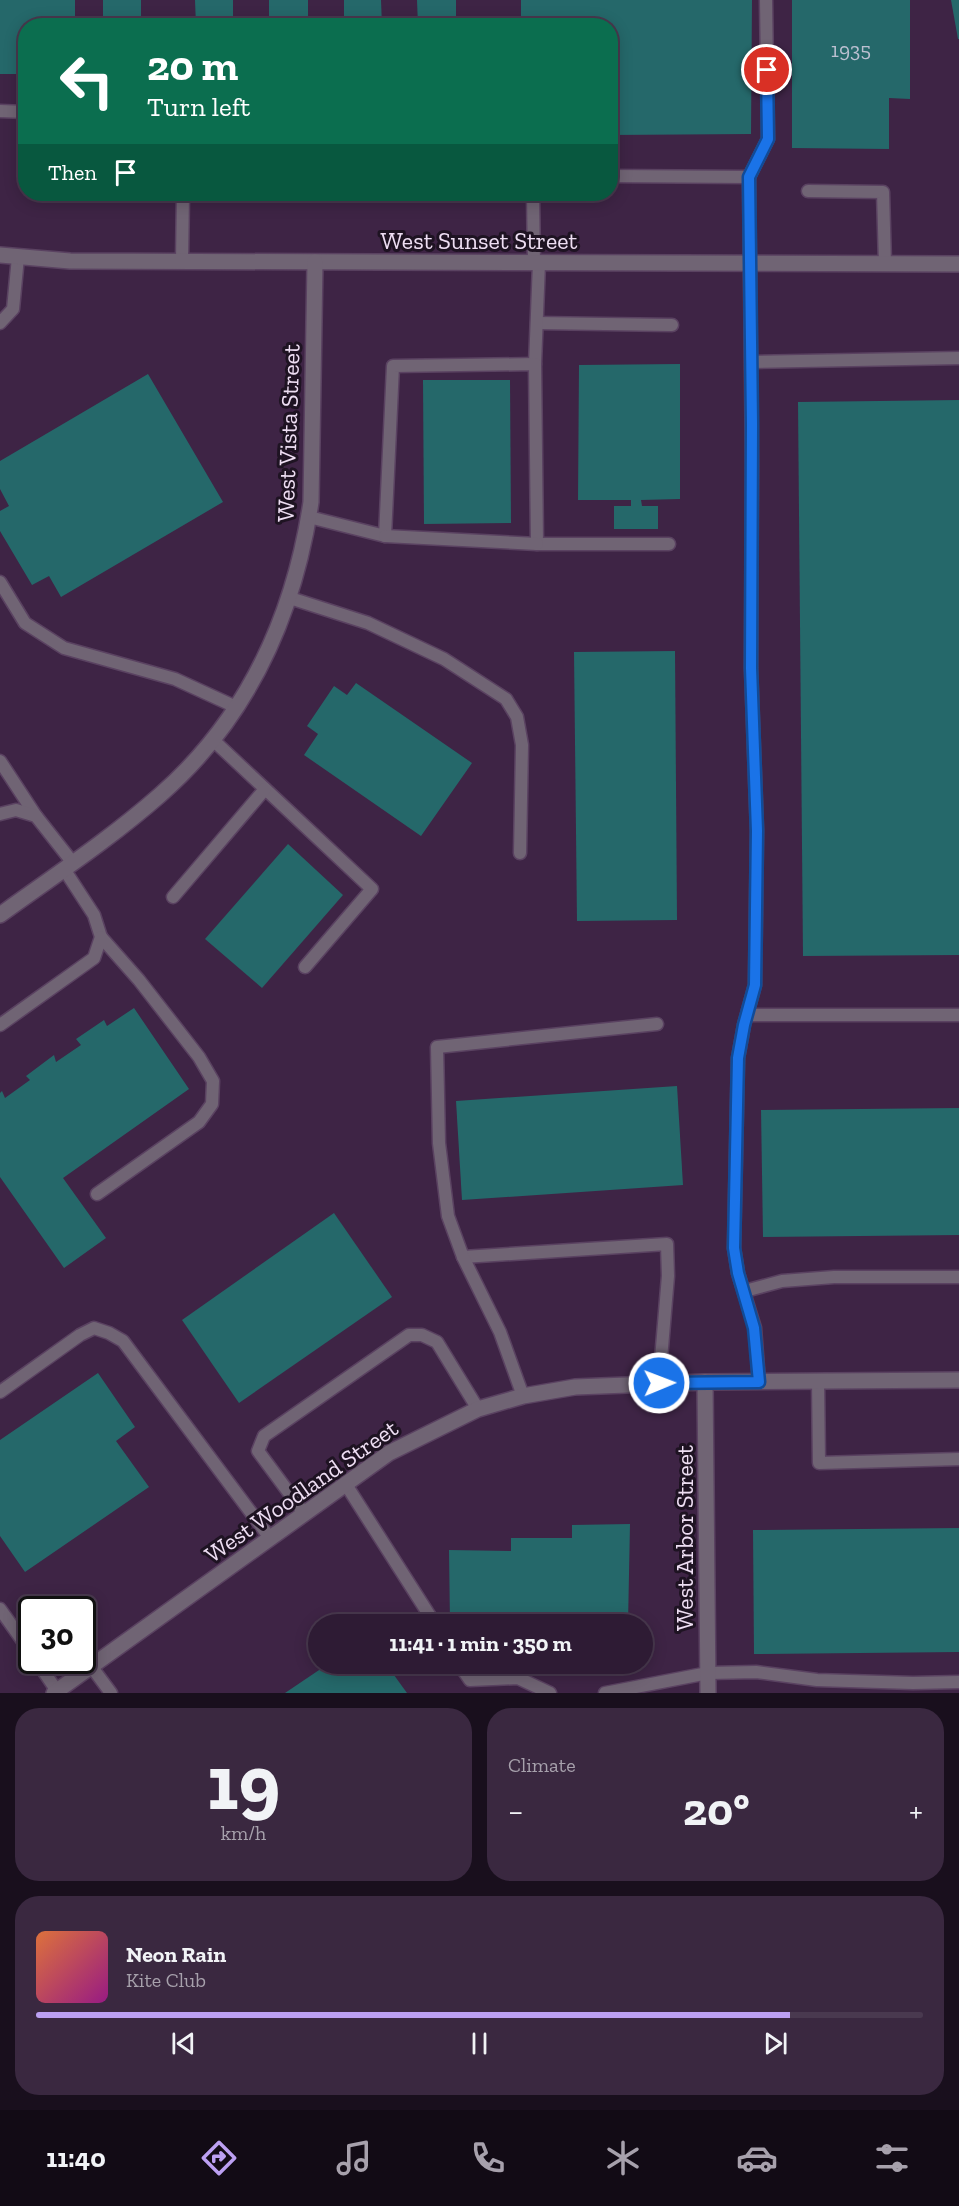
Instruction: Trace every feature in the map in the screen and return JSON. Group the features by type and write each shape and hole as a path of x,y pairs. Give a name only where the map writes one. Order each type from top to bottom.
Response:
{"street":[{"name":"West Sunset Street","path":"0,255 70,261 959,264"},
{"name":"West Vista Street","path":"0,915 162,794 212,740 264,662 290,598 309,517 313,464 315,262"},
{"name":"West Woodland Street","path":"96,1662 389,1453 478,1409 523,1396 575,1386 705,1382 959,1380"},
{"name":"West Arbor Street","path":"705,1382 708,1693"},
{"name":"West Woodland Street","path":"56,1692 80,1674"}],"lane":[{"path":"759,1382 754,1328 738,1273 734,1248 738,1058 755,985 757,831 751,668 752,362 749,177 768,139 766,0"},
{"path":"0,111 18,112"},
{"path":"618,176 749,177"},
{"path":"808,191 883,192 885,264"},
{"path":"182,261 183,201"},
{"path":"533,201 537,263 535,364 537,544"},
{"path":"0,323 13,309 18,257"},
{"path":"537,323 672,325"},
{"path":"752,362 959,358"},
{"path":"385,536 393,366 535,364"},
{"path":"309,517 385,536 537,544 669,544"},
{"path":"0,582 25,623 64,648 175,679 236,707"},
{"path":"290,598 368,623 401,638 444,659 506,699 517,717 522,745 520,853"},
{"path":"212,740 372,890 305,967"},
{"path":"0,761 68,866 94,915 101,937 140,980 199,1057 213,1081 212,1104 199,1122 97,1194"},
{"path":"173,897 265,789"},
{"path":"0,814 16,810 36,816"},
{"path":"0,1025 94,958 101,937"},
{"path":"747,1015 959,1014"},
{"path":"523,1396 500,1332 463,1257 448,1216 439,1143 437,1047 657,1024"},
{"path":"463,1257 667,1244 668,1276 659,1383"},
{"path":"745,1291 782,1281 834,1277 959,1277"},
{"path":"0,1392 80,1335 94,1328 109,1333 123,1341 270,1538"},
{"path":"304,1513 258,1451 264,1436 409,1335 422,1335 437,1342 478,1409"},
{"path":"818,1381 819,1463 959,1459"},
{"path":"345,1483 429,1614"},
{"path":"0,1609 18,1634"},
{"path":"605,1693 708,1673 756,1672 828,1680 959,1682"},
{"path":"96,1673 111,1693"},
{"path":"45,1674 56,1692"},
{"path":"466,1674 470,1680 518,1678 550,1693"}],"building":[{"path":"0,0 75,0 75,18 18,18 18,74 0,74"},
{"path":"103,0 141,0 141,18 103,18"},
{"path":"195,0 233,0 233,18 196,18"},
{"path":"269,0 308,0 308,18 269,18"},
{"path":"344,0 381,0 382,18 344,18"},
{"path":"417,0 456,0 456,18 418,18"},
{"path":"521,0 752,0 751,134 618,135 618,18 521,18"},
{"path":"792,0 910,0 910,99 889,98 889,149 792,148"},
{"path":"951,0 959,0 959,39 958,39"},
{"path":"107,201 148,201 148,202"},
{"path":"680,364 680,499 641,500 642,506 658,506 658,529 614,529 614,506 631,506 631,500 578,500 579,365"},
{"path":"148,374 223,502 61,597 49,576 32,585 0,531 0,511 9,506 0,489 0,461"},
{"path":"423,380 510,380 511,523 424,524"},
{"path":"959,400 959,955 803,956 798,402"},
{"path":"675,651 677,920 577,921 574,652"},
{"path":"356,683 472,763 421,836 304,755 318,734 307,726 334,686 347,695"},
{"path":"288,844 343,895 262,988 205,939"},
{"path":"134,1008 189,1089 63,1178 106,1238 64,1268 0,1177 0,1093 2,1091 5,1098 30,1080 26,1076 54,1055 56,1062 81,1045 76,1039 104,1020 107,1026"},
{"path":"677,1086 683,1185 462,1200 456,1101"},
{"path":"959,1108 959,1235 763,1237 761,1110"},
{"path":"334,1213 392,1297 239,1403 182,1320"},
{"path":"98,1373 135,1427 116,1441 149,1487 25,1572 0,1536 0,1440"},
{"path":"630,1524 628,1614 450,1614 449,1550 511,1551 511,1538 572,1538 572,1525"},
{"path":"959,1528 959,1652 754,1654 753,1530"},
{"path":"313,1674 393,1674 407,1693 285,1693"}],"route":[{"path":"659,1383 759,1382 754,1328 738,1273 734,1248 738,1058 755,985 757,831 751,668 752,424 749,177 768,139 767,70"}]}
